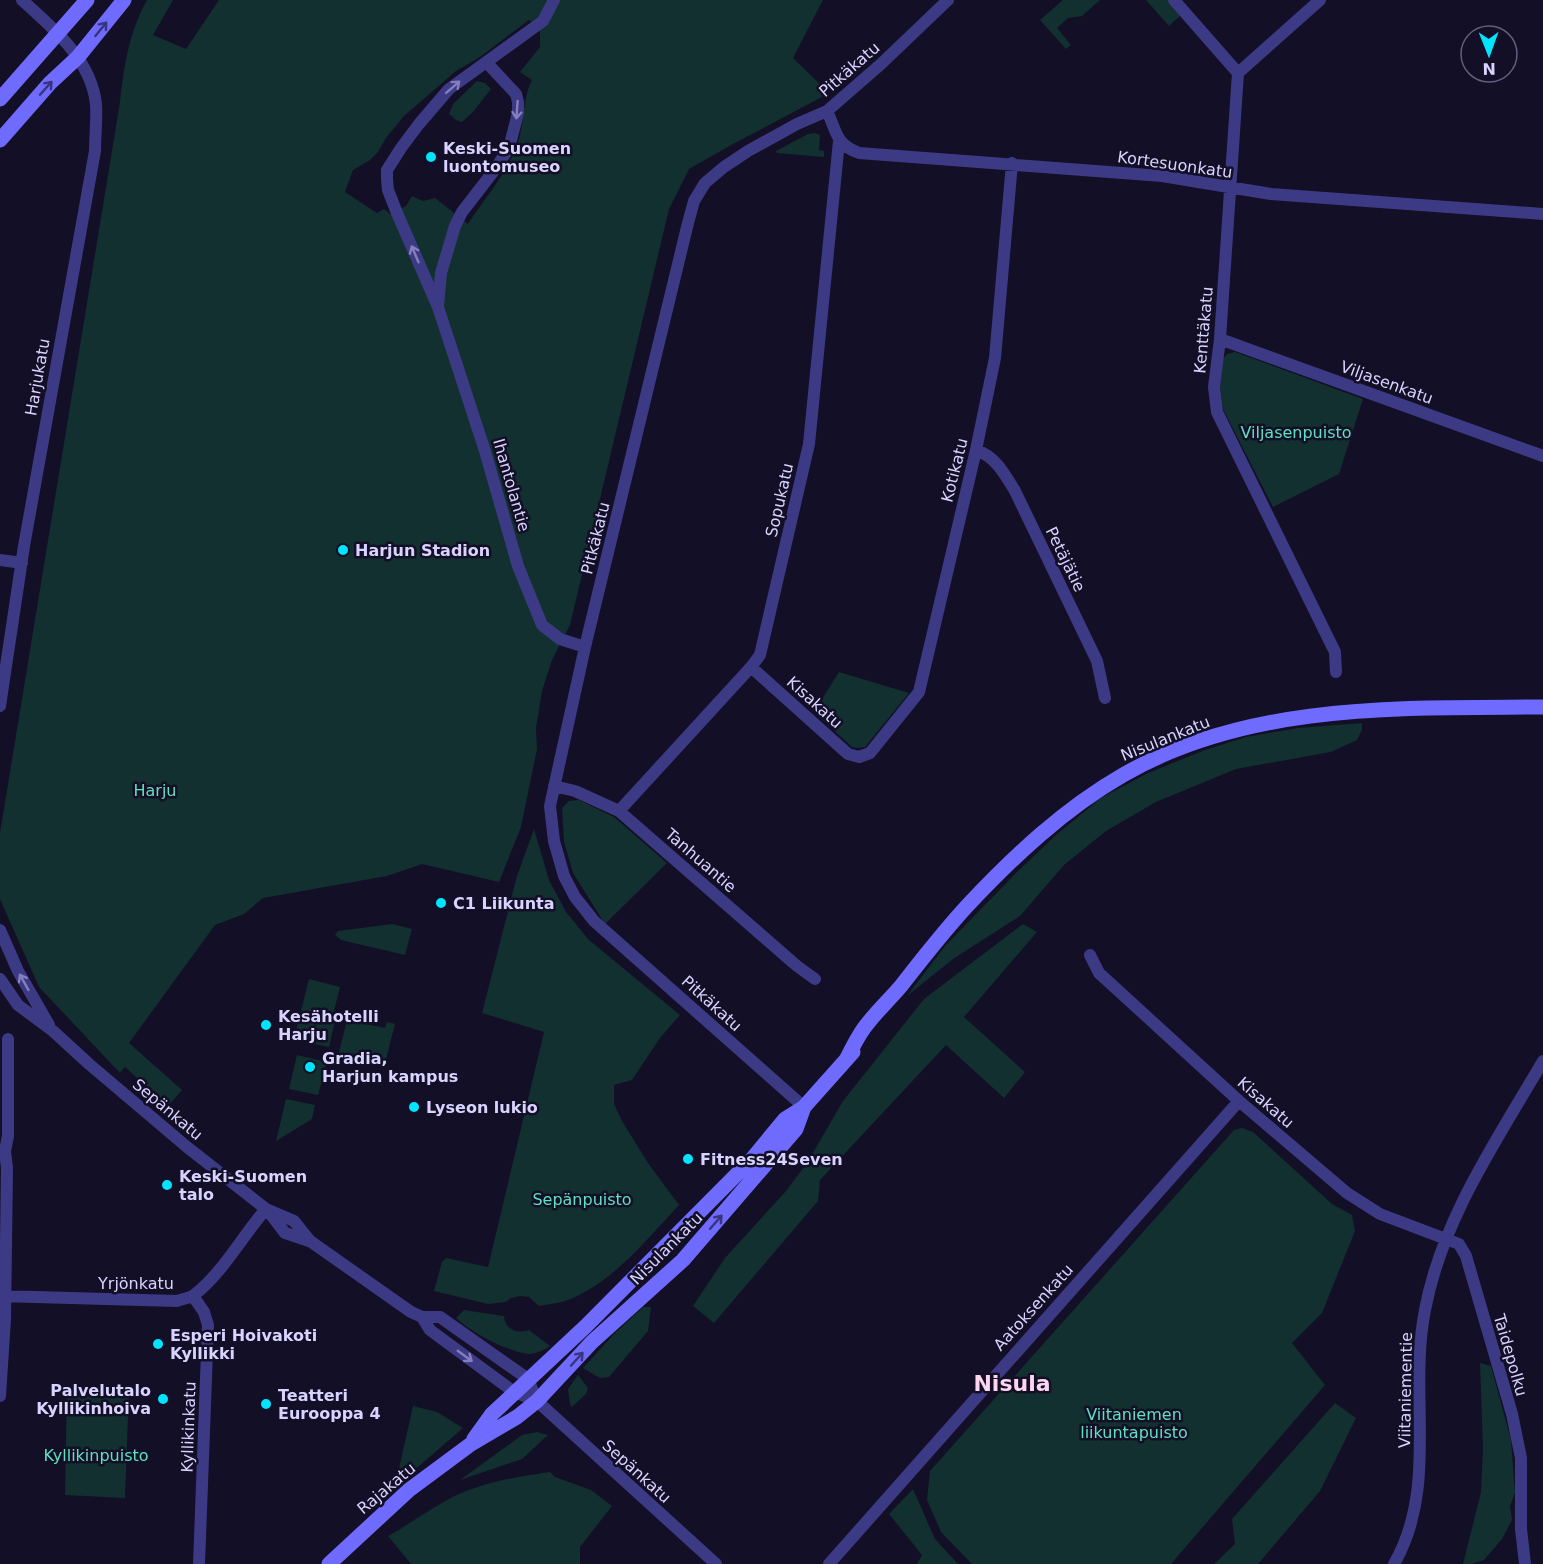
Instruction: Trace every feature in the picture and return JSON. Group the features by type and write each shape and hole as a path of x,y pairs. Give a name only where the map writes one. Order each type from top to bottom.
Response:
{"main road":[{"path":"0,99 87,0"},
{"path":"0,140 50,83 78,57 124,0"},
{"name":"Nisulankatu","path":"528,1379 586,1326 752,1159 785,1119 804,1107 847,1058 874,1032 891,998 949,926 996,876 1042,832 1094,792 1125,774 1191,744 1231,732 1294,718 1334,713 1435,708 1543,707"},
{"name":"Nisulankatu","path":"537,1401 592,1342 683,1260 796,1129 804,1107"},
{"name":"Rajakatu","path":"471,1444 492,1414 528,1379"},
{"name":"Rajakatu","path":"329,1564 409,1490 471,1444 517,1417 537,1401"}],"street":[{"name":"Harjukatu","path":"0,706 22,562 95,151 96,104 88,78 78,57 59,33 22,0"},
{"name":"Ihantolantie","path":"554,0 543,21 449,89 419,124 387,170 388,190 438,307 485,451 518,566 542,625 560,639 585,647"},
{"name":"Pitkäkatu","path":"804,1107 594,921 575,897 564,876 550,821 550,806 585,647 694,201 705,183 731,162 827,111 881,64 948,0"},
{"path":"1174,0 1238,73 1320,0"},
{"name":"Ihantolantie","path":"438,307 441,273 455,226 462,212 509,148 518,113 516,94 487,63"},
{"name":"Kenttäkatu","path":"1238,73 1220,339 1214,387 1217,412 1335,652 1336,672"},
{"path":"827,111 839,141"},
{"name":"Kortesuonkatu","path":"839,141 847,148 859,153 1162,176 1271,194 1543,214"},
{"name":"Sopukatu","path":"619,811 760,655 809,444 839,141"},
{"name":"Kotikatu","path":"859,757 870,753 919,692 976,450 995,358 1012,163"},
{"name":"Viljasenkatu","path":"1220,339 1543,456"},
{"name":"Petäjätie","path":"976,450 989,455 1002,469 1015,490 1097,661 1105,698"},
{"path":"0,560 22,562"},
{"name":"Kisakatu","path":"751,667 848,754 859,757"},
{"name":"Tanhuantie","path":"554,786 575,791 619,811 797,966 815,979"},
{"name":"Sepänkatu","path":"0,930 18,971 53,1031"},
{"name":"Kisakatu","path":"1089,955 1099,973 1239,1101 1347,1193 1380,1214 1446,1239"},
{"name":"Sepänkatu","path":"0,979 18,1005 53,1031 88,1064 266,1209 285,1233 310,1241 411,1312 423,1317 440,1317 528,1379 537,1401"},
{"path":"0,1396 7,1168 5,1151 8,1136 8,1038"},
{"name":"Viitaniementie","path":"1394,1564 1415,1509 1419,1478 1420,1341 1425,1309 1438,1260 1468,1191 1543,1061"},
{"name":"Aatoksenkatu","path":"829,1564 1239,1101"},
{"name":"Yrjönkatu","path":"3,1296 177,1301 193,1296 212,1278 266,1209"},
{"name":"Taidepolku","path":"1446,1239 1459,1244 1466,1256 1512,1414 1521,1458 1521,1529 1525,1564"},
{"name":"Kyllikinkatu","path":"193,1296 204,1312 208,1325 199,1564"},
{"name":"Sepänkatu","path":"423,1317 430,1330 514,1392 537,1401 716,1564"}],"green space":[{"name":"Harju","path":"147,0 173,0 153,35 186,49 219,0 823,0 793,58 826,90 822,97 689,169 669,209 570,625 552,660 542,691 536,728 537,749 521,827 499,882 422,864 387,876 263,898 244,914 215,925 129,1043 182,1090 168,1106 125,1067 120,1073 39,987 0,899 0,833 126,62 141,12","holes":["529,20 540,27 540,47 520,72 532,80 519,140 512,158 468,224 435,198 423,201 412,196 406,206 390,214 384,209 377,213 345,192 353,170 370,160 404,116 456,71 480,57"]},
{"path":"1063,0 1100,0 1082,16 1068,18 1057,28 1071,45 1066,49 1040,20"},
{"path":"1146,0 1168,0 1181,15 1169,26"},
{"path":"477,81 485,83 491,89 462,122 456,120 449,114 453,104"},
{"path":"808,134 820,135 819,150 824,151 824,157 777,153 776,151"},
{"name":"Viljasenpuisto","path":"1235,352 1363,399 1339,474 1273,507 1223,409 1220,387 1223,359 1227,354"},
{"path":"839,672 909,693 865,747 852,747 814,712"},
{"path":"1362,723 1362,730 1357,740 1331,752 1236,769 1156,802 1106,831 1064,865 1020,916 953,959 907,996 945,946 1017,872 1056,835 1101,798 1148,773 1205,750 1246,737 1298,728"},
{"path":"579,800 614,817 667,863 605,924 573,873 564,842 562,808 569,801"},
{"name":"Sepänpuisto","path":"534,829 549,880 566,912 589,940 680,1015 660,1038 632,1080 614,1085 614,1104 622,1121 648,1163 679,1205 630,1258 587,1291 567,1300 539,1306 529,1297 520,1296 506,1302 488,1304 434,1291 442,1262 446,1258 488,1267 544,1032 482,1013 517,876"},
{"path":"392,924 412,929 405,955 341,940 335,935 338,931"},
{"path":"1023,924 1037,932 964,1017 1025,1072 1004,1098 946,1045 820,1180 818,1201 714,1323 693,1306 725,1258 786,1191 807,1163 843,1101 924,999"},
{"path":"309,979 340,987 329,1047 300,1041 296,1031"},
{"path":"347,1020 385,1028 387,1022 395,1024 384,1067 338,1056"},
{"path":"297,1055 327,1062 318,1095 289,1089"},
{"path":"286,1099 315,1105 312,1119 276,1141"},
{"name":"Viitaniemen liikuntapuisto","path":"1242,1128 1253,1132 1332,1204 1352,1215 1355,1231 1322,1313 1292,1343 1325,1385 1171,1564 972,1564 941,1532 927,1500 930,1471 1234,1130"},
{"path":"643,1307 651,1307 648,1331 609,1377 600,1378 583,1368 614,1334"},
{"path":"464,1310 504,1316 507,1325 512,1330 529,1330 550,1346 540,1352 528,1354 500,1345 471,1330 456,1318"},
{"path":"1480,1363 1491,1366 1511,1440 1515,1493 1510,1506 1512,1520 1502,1539 1484,1560 1463,1564 1481,1492 1483,1448"},
{"path":"578,1375 588,1388 586,1394 572,1407 568,1389"},
{"name":"Kyllikinpuisto","path":"67,1385 129,1390 125,1498 65,1495"},
{"path":"1335,1403 1356,1418 1320,1491 1258,1564 1214,1564 1235,1544 1232,1519"},
{"path":"413,1406 437,1412 463,1428 418,1467 398,1473"},
{"path":"537,1432 548,1435 522,1459 460,1480 522,1435"},
{"path":"550,1472 555,1477 591,1490 612,1506 580,1547 580,1564 411,1564 388,1536 447,1500 471,1489"},
{"path":"913,1489 935,1539 958,1564 917,1564 922,1555 889,1514"}],"place":[{"name":"Keski-Suomen luontomuseo","path":"431,157"},
{"name":"Harjun Stadion","path":"343,550"},
{"name":"C1 Liikunta","path":"441,903"},
{"name":"Kesähotelli Harju","path":"266,1025"},
{"name":"Gradia, Harjun kampus","path":"310,1067"},
{"name":"Lyseon lukio","path":"414,1107"},
{"name":"Fitness24Seven","path":"688,1159"},
{"name":"Keski-Suomen talo","path":"167,1185"},
{"name":"Esperi Hoivakoti Kyllikki","path":"158,1344"},
{"name":"Palvelutalo Kyllikinhoiva","path":"163,1399"},
{"name":"Teatteri Eurooppa 4","path":"266,1404"}],"district":[{"name":"Nisula","path":"1012,1383"}]}
